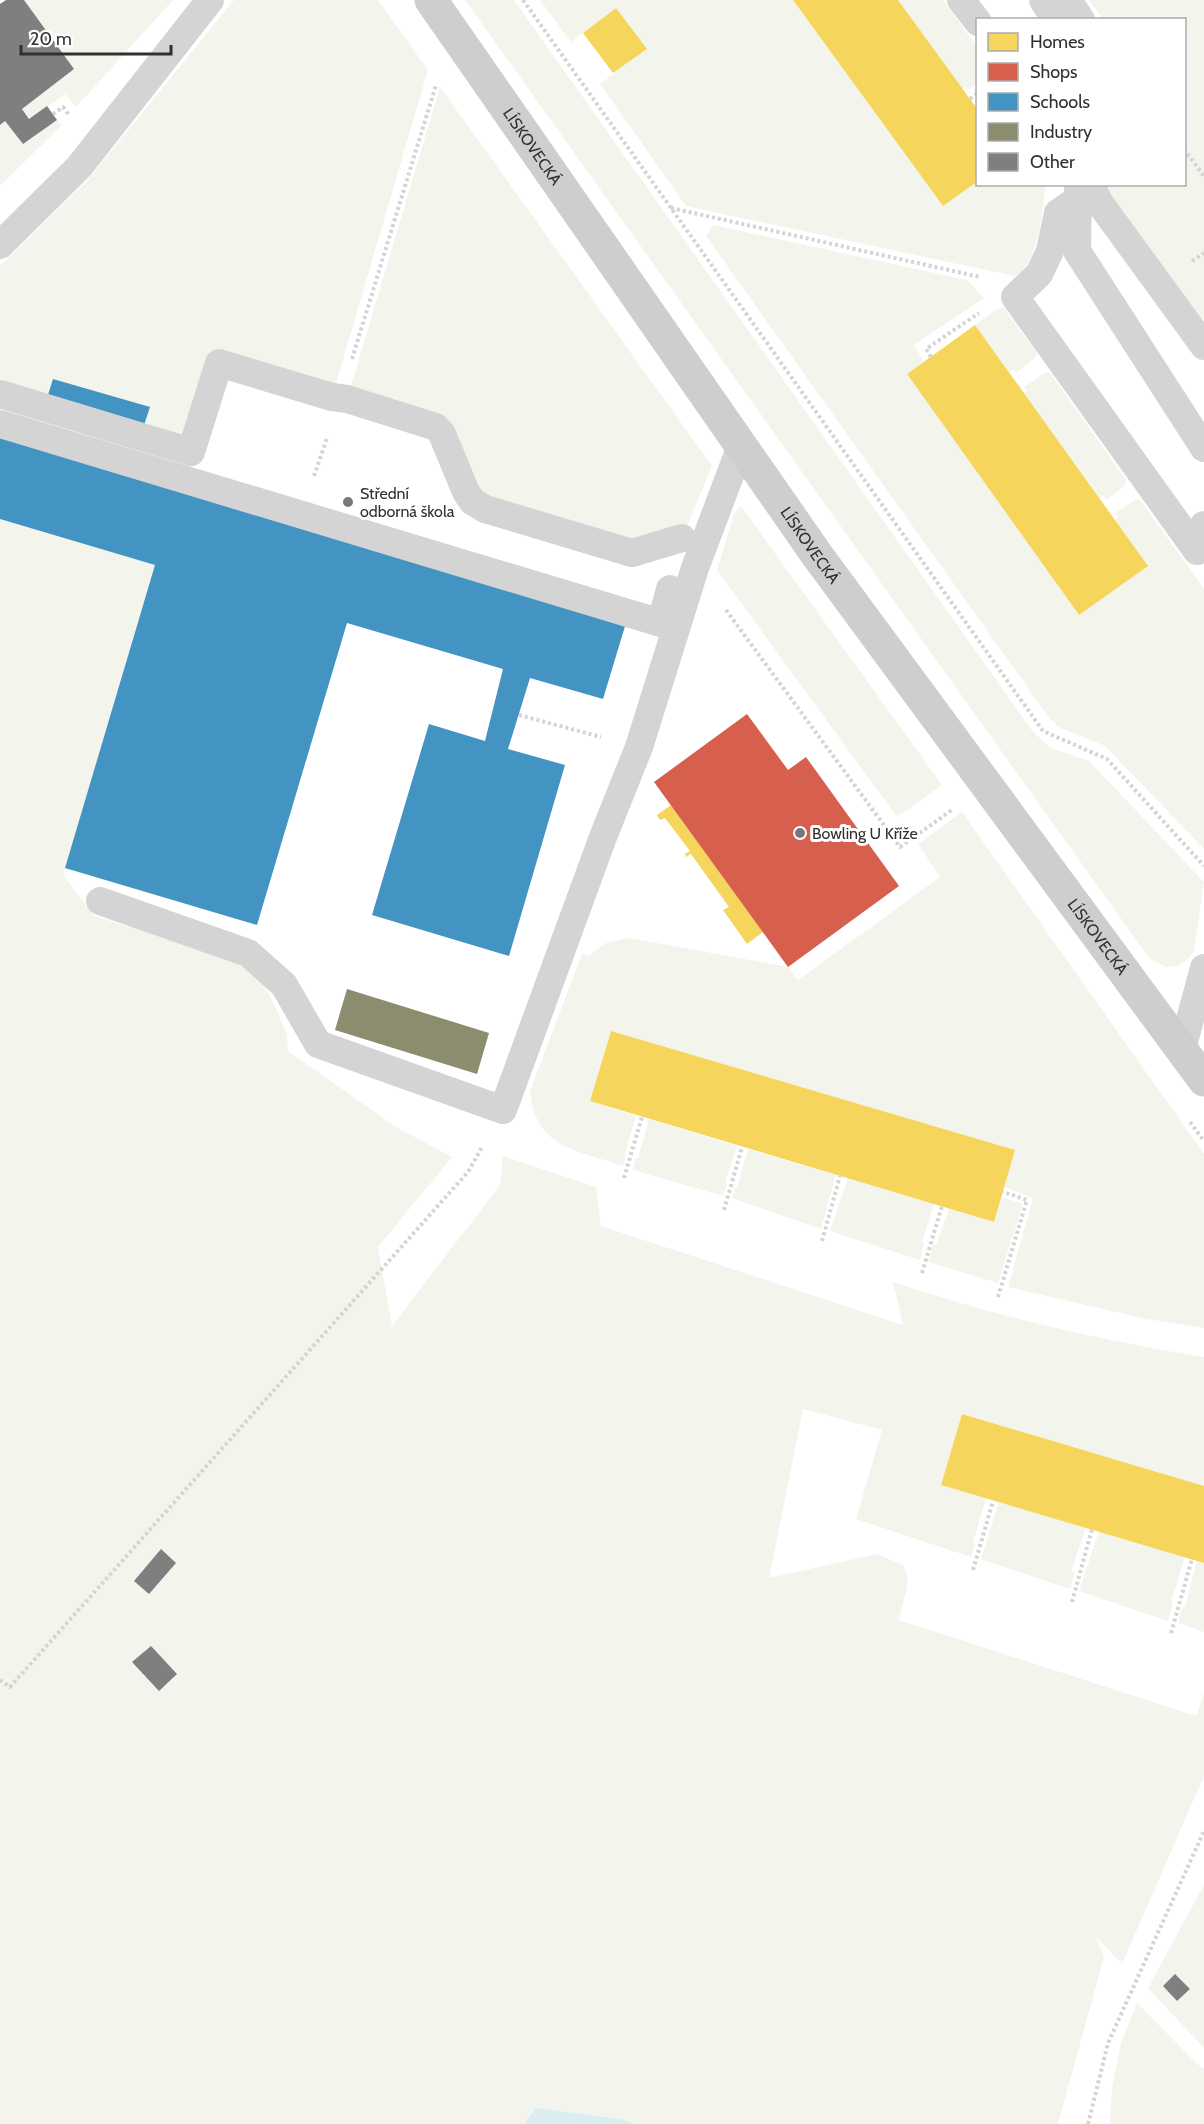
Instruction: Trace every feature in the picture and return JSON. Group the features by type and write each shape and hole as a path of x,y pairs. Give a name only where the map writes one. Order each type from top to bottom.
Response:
{"main road":[{"name":"LÍSKOVECKÁ","path":"430,0 817,555 1204,1080"}],"lane":[{"path":"0,245 79,167 210,0"},
{"path":"961,0 976,19"},
{"path":"1043,0 1055,18"},
{"path":"1068,0 1081,18"},
{"path":"1204,346 1094,191 1078,192 1058,213 1050,251 1039,274 1015,297 1197,551 1204,525"},
{"path":"1078,192 1077,251 1204,448"},
{"path":"0,394 191,452 219,363 436,427 442,434 466,492 472,501 485,509 632,553 682,538 661,623 0,424"},
{"path":"100,901 248,953 284,986 318,1044 503,1110 603,837 639,747 695,568 741,446"},
{"path":"1182,1049 1204,971"}],"path":[{"path":"523,0 1043,731 1107,759 1204,866"},
{"path":"314,477 341,398 437,81"},
{"path":"970,99 976,94"},
{"path":"1186,150 1204,176"},
{"path":"670,208 984,278"},
{"path":"695,568 900,848 954,809"},
{"path":"519,715 639,747"},
{"path":"0,1680 10,1688 468,1172 503,1110"},
{"path":"624,1178 642,1117"},
{"path":"724,1210 742,1147"},
{"path":"822,1241 840,1176"},
{"path":"998,1298 1027,1200 1003,1192"},
{"path":"922,1273 942,1206"},
{"path":"973,1570 993,1501"},
{"path":"1072,1602 1092,1529"},
{"path":"1171,1633 1192,1559"},
{"path":"1088,2124 1108,2043 1204,1831"}],"shaded area":[{"path":"24,0 173,0 76,107 65,94 29,119 22,109 74,69"},
{"path":"234,0 378,0 428,70 332,397 219,363 191,452 0,394 0,266 86,182"},
{"path":"465,0 514,0 1033,732 1051,748 1089,761 1204,882 1194,951 1178,966 1166,967 1152,960 1144,951"},
{"path":"540,0 793,0 943,206 976,182 976,186 1045,186 1038,235 1029,261 1014,276 686,206 600,84 646,49 616,8 571,42"},
{"path":"898,0 943,0 976,46 976,84 968,90 965,87 962,89"},
{"path":"1089,0 1204,0 1204,346 1093,186 1186,186 1186,18 1102,18"},
{"path":"440,87 712,466 682,538 632,553 485,509 442,434 347,399"},
{"path":"57,120 62,125 0,186 0,125 5,121 23,144"},
{"path":"713,225 967,280 984,298 914,345 924,362 907,374 1079,615 1147,566 1115,520 1118,517 1115,513 1137,499 1141,501 1204,589 1204,849 1105,746 1059,727 1050,719 706,236"},
{"path":"1004,308 1037,356 1016,373 1013,369 1009,372 975,325 997,309"},
{"path":"1046,372 1050,373 1126,480 1125,486 1106,500 1103,495 1100,498 1024,393 1027,390 1024,387"},
{"path":"741,506 942,785 897,817 717,570 734,514"},
{"path":"0,519 155,565 63,875 94,916 222,954 253,974 269,993 287,1034 288,1051 396,1127 452,1157 378,1247 392,1326 500,1185 503,1156 596,1187 601,1226 903,1325 893,1282 969,1306 1047,1326 1204,1357 1204,1486 962,1414 941,1485 986,1498 971,1557 856,1519 882,1430 803,1409 769,1578 877,1554 903,1565 908,1578 899,1620 1196,1716 1204,1694 1204,1776 1122,1964 1096,1937 1104,1957 1058,2124 634,2124 622,2119 536,2108 524,2124 0,2124"},
{"path":"962,812 1204,1154 1204,1328 1141,1318 1008,1287 1033,1198 1004,1187 1015,1150 611,1031 590,1101 636,1116 623,1166 561,1144 549,1136 540,1125 530,1091 582,954 589,956 606,943 629,938 788,967 798,980 940,877 918,844"},
{"path":"649,1119 737,1146 725,1182 727,1183 723,1196 633,1170"},
{"path":"748,1149 836,1175 821,1229 732,1198"},
{"path":"848,1178 934,1204 922,1242 924,1243 920,1260 830,1231"},
{"path":"1002,1197 1023,1204 998,1283 928,1262 949,1209 994,1222"},
{"path":"999,1502 1086,1527 1071,1571 1075,1573 1070,1589 981,1559"},
{"path":"1099,1531 1185,1557 1171,1602 1173,1604 1168,1621 1079,1591"},
{"path":"1197,1561 1204,1563 1204,1632 1178,1623 1182,1607 1185,1607"},
{"path":"1204,1885 1204,2048 1148,1988"},
{"path":"1137,2003 1204,2069 1204,2124 1110,2124 1112,2088 1121,2043"},
{"path":"536,2108 622,2119 634,2124 524,2124"}],"building: Homes":[{"path":"793,0 898,0 976,107 976,182 943,206"},
{"path":"616,8 647,49 613,73 583,33"},
{"path":"975,325 1148,566 1079,615 907,374"},
{"path":"671,805 763,932 747,944 723,910 729,907 691,854 686,857 685,854 690,851 665,818 660,820 657,815"},
{"path":"611,1031 1015,1150 994,1222 590,1101"},
{"path":"962,1414 1204,1486 1204,1563 941,1485"}],"building: Shops":[{"path":"747,714 788,770 806,757 899,886 788,967 654,782"}],"building: Schools":[{"path":"53,379 150,407 144,425 47,398"},
{"path":"0,424 629,613 603,699 530,678 508,749 565,765 509,956 372,915 429,724 485,741 503,669 347,623 257,925 65,868 155,565 0,519"}],"building: Industry":[{"path":"347,989 489,1033 477,1074 335,1030"}],"building: Other":[{"path":"6,0 24,0 74,69 22,109 29,119 47,106 57,120 23,144 5,121 0,125 0,4"},
{"path":"161,1549 176,1563 149,1594 134,1581"},
{"path":"151,1646 177,1674 159,1691 132,1662"},
{"path":"1175,1974 1190,1989 1177,2001 1163,1986"}],"place":[{"name":"Střední odborná škola","path":"348,502"},
{"name":"Bowling U Kříže","path":"800,833"}]}
